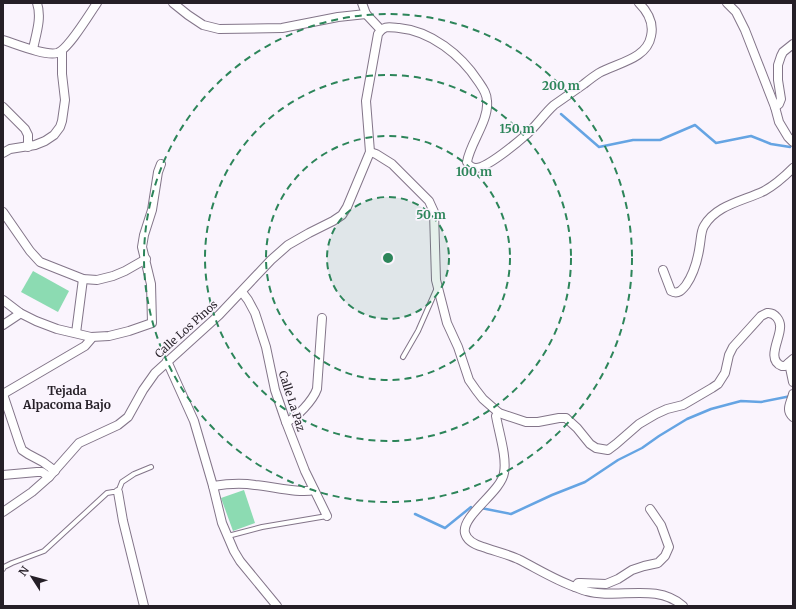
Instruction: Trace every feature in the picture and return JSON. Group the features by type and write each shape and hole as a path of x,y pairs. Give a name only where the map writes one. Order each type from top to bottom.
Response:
{"street":[{"path":"33,49 40,11 36,3"},
{"path":"3,40 44,52 56,53 62,51 97,3"},
{"path":"173,3 203,25 219,29 282,28 338,17 366,14"},
{"path":"362,3 366,14 381,30"},
{"path":"639,3 647,12 651,22 652,32 650,43 643,51 626,61 599,73 570,93 553,106 528,134 486,165 477,168 468,165 467,162 486,112 487,101 485,91 474,75 455,54 437,41 410,29 385,27 378,34 366,101 370,152 392,164 429,201 434,212 436,280 447,323 458,346 469,380 483,399 498,413 526,422 566,418 577,428 590,444 596,448 608,450 639,424 667,409 683,405 718,384 724,374 729,355 733,347 761,316 767,313 771,313 776,316 780,329 775,347 774,357 776,363 778,365 785,366 791,361"},
{"path":"726,3 736,12 745,30 775,107 778,122 788,138 793,142"},
{"path":"775,107 780,104 781,99 778,80 778,65 783,52 793,44"},
{"path":"3,153 10,149 28,147 45,141 54,135 60,127 65,100 62,74 62,51"},
{"path":"3,107 25,129 28,135 28,147"},
{"name":"Calle Los Pinos","path":"3,512 32,492 49,477 79,443 118,425 128,417 143,390 155,373 219,315 271,260 288,245 342,215 347,207 370,152"},
{"path":"3,300 20,313 57,329 91,337 109,336 152,323 151,284 142,247 144,235 152,210 158,172 161,164"},
{"path":"663,270 672,291 675,293 683,289 690,280 696,266 702,228 707,222 722,208 764,191 783,179 793,168"},
{"path":"3,212 30,251 40,262 83,279 97,280 113,276 146,259"},
{"path":"76,333 83,279"},
{"name":"Calle La Paz","path":"242,292 255,313 266,347 275,390 286,422 305,471 327,516"},
{"path":"3,325 20,313"},
{"path":"286,422 295,416 305,406 317,389 322,318"},
{"path":"55,471 22,450 3,394 85,346 91,340 91,337"},
{"path":"167,361 194,421 214,486 222,524 240,561 277,606"},
{"path":"791,361 793,382"},
{"path":"793,394 788,408 789,414 793,417"},
{"path":"498,413 496,416 504,459 504,475 497,488 469,518 465,525 465,533 469,540 477,546 516,558 569,585 586,591 602,594 634,593 664,595 672,598 682,606"},
{"path":"3,475 42,472 49,477"},
{"path":"214,486 229,484 253,484 304,492 314,490"},
{"path":"118,492 122,521 144,606"},
{"path":"575,587 580,583 606,584 618,579 632,570 658,564 665,556 669,547 661,525 650,509"}],"lane":[{"path":"403,357 418,331 436,290 439,288"},
{"path":"3,569 12,563 44,551 107,493 118,492 122,482 134,474 151,467"},
{"path":"228,536 262,527 327,516"}],"green space":[{"path":"33,271 69,291 58,312 21,292"},
{"path":"244,490 255,523 233,531 221,498"}],"waterway":[{"path":"561,114 599,147 633,140 660,140 695,125 716,143 751,136 771,144 790,147"},
{"path":"481,508 511,514 585,482 618,460 642,448 687,419 711,409 741,401 761,402 791,396"},
{"path":"415,514 445,528 471,507"}],"district":[{"name":"Tejada Alpacoma Bajo","path":"67,397"}]}
